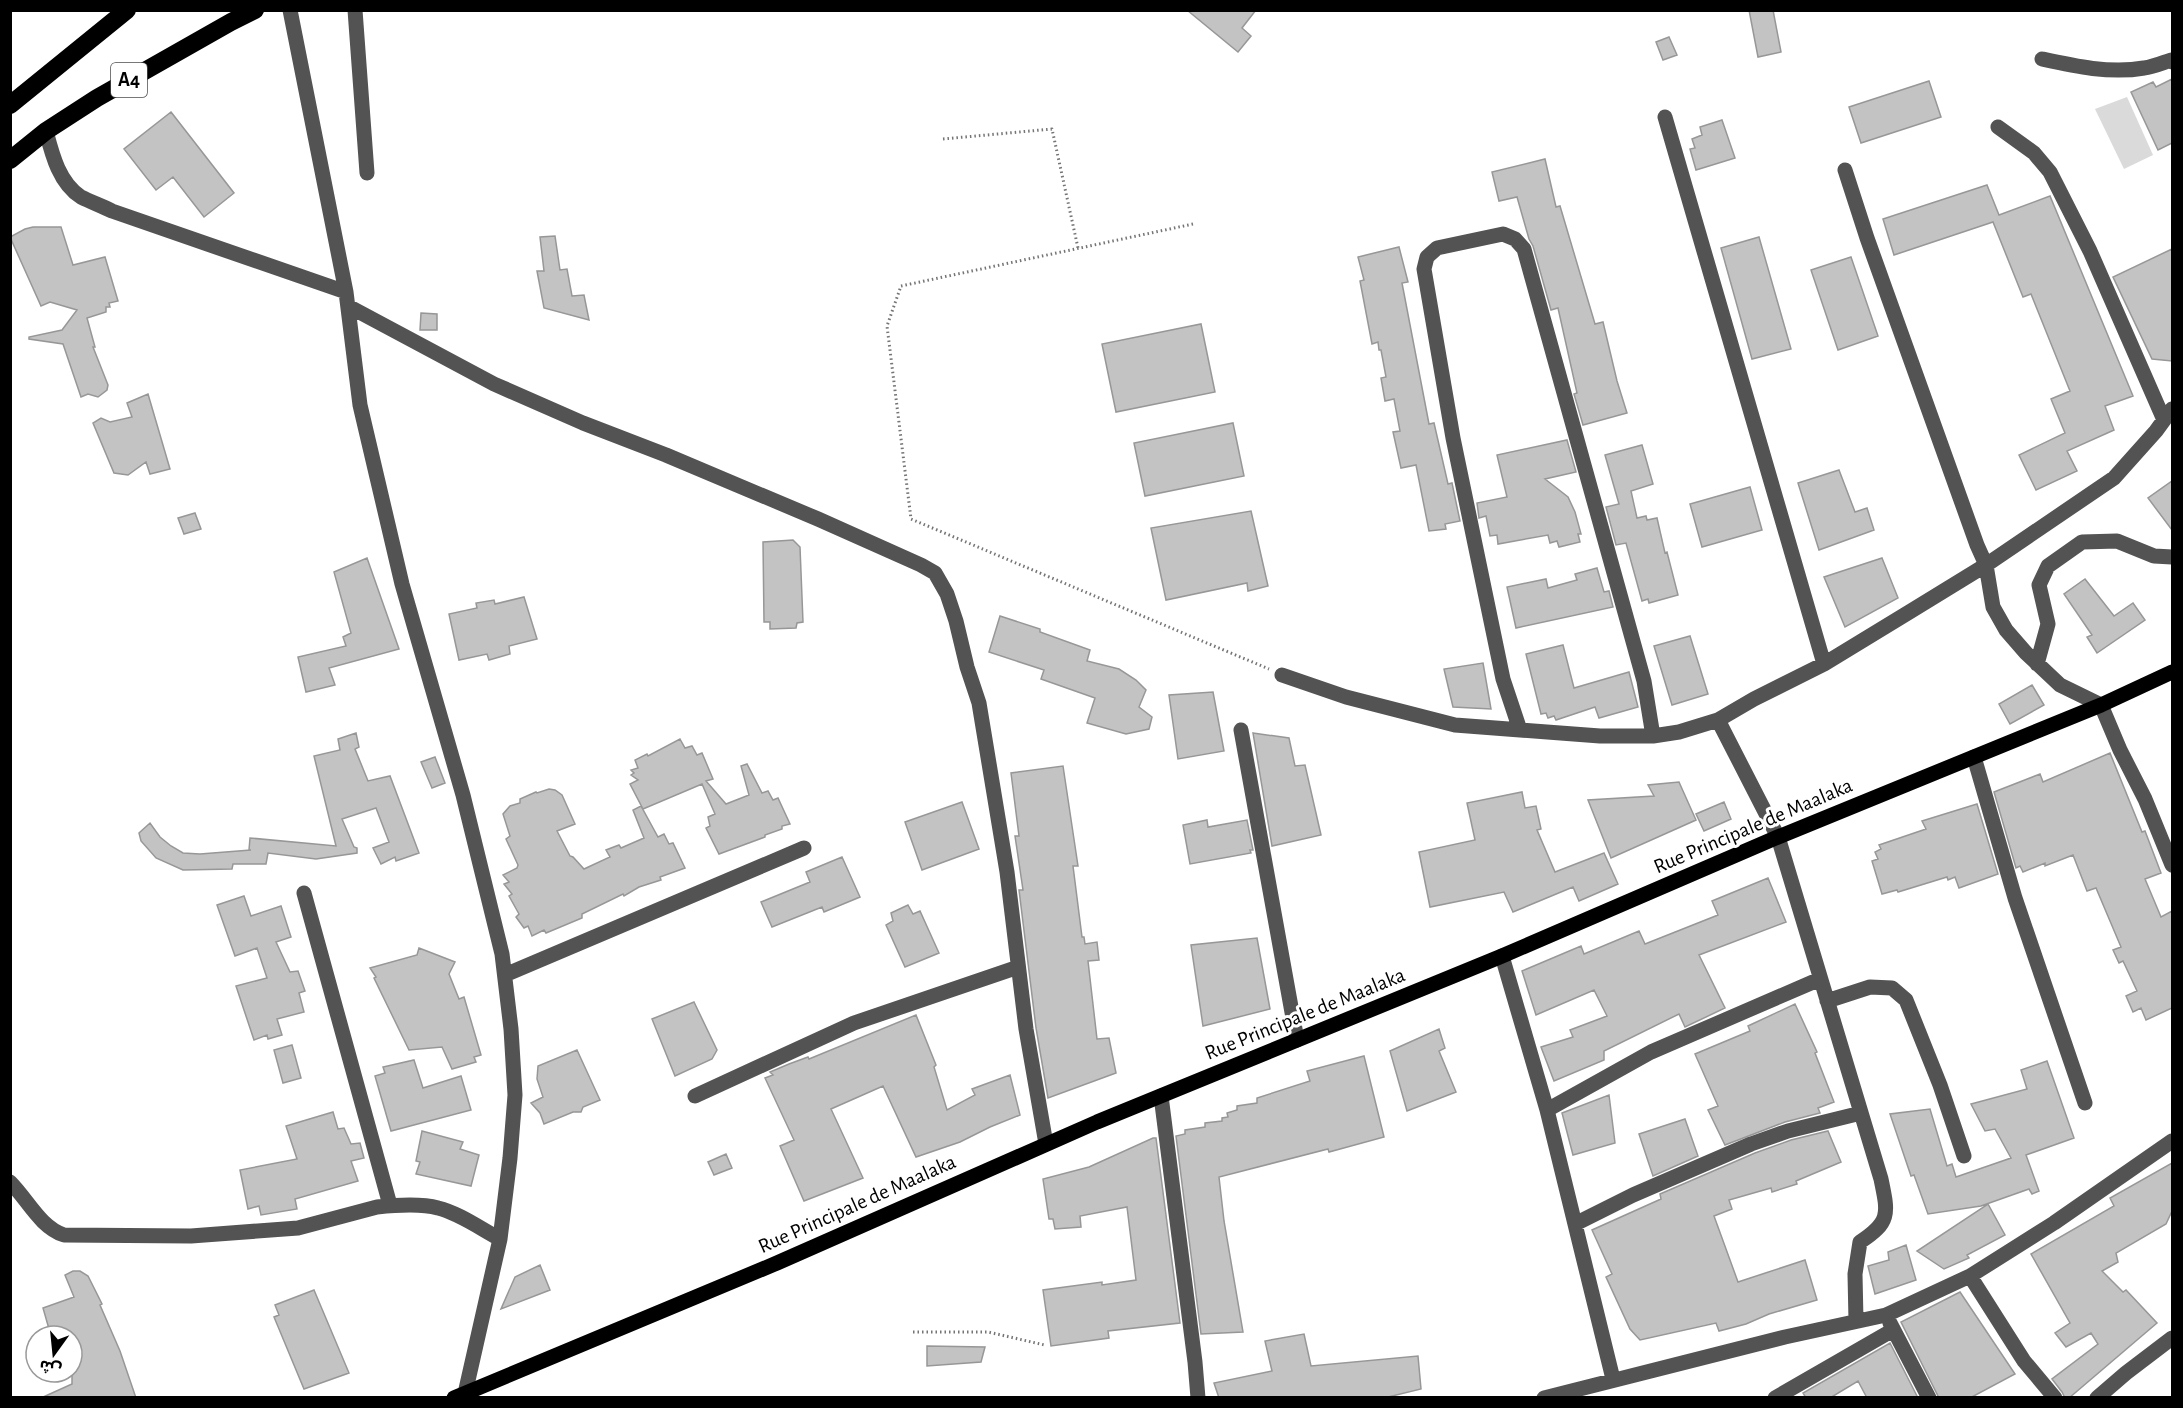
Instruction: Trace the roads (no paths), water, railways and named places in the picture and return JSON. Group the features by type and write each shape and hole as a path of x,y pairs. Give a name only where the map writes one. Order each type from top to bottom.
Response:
{"highway":[{"name":"A4","path":"10,105 128,10"},
{"name":"A4","path":"10,160 46,131 224,16 255,10"}],"main road":[{"name":"Rue Principale de Maalaka","path":"461,1396 766,1268 1046,1144 1502,957 1778,837 2101,705 2172,672"}],"street":[{"path":"290,10 347,299 360,405 379,491 402,584 464,795 505,975 515,1095 507,1195 500,1239 461,1396"},
{"path":"354,10 368,173"},
{"path":"2042,59 2092,68 2118,69 2144,68 2170,60 2172,62"},
{"path":"1665,117 1824,664"},
{"path":"1281,675 1346,697 1455,725 1600,736 1653,736 1679,732 1718,720 1824,664 1986,565 2114,478 2168,414 2050,172 2034,153 1998,127"},
{"path":"46,131 53,161 79,196 112,211 347,299 494,384 818,519 935,573 947,594 979,703 1007,872 1026,1029 1046,1144"},
{"path":"1845,170 1867,238 1986,565 1993,607 2006,630 2060,685 2101,705 2120,750 2145,799 2172,865"},
{"path":"1520,730 1503,679 1453,438 1424,269 1427,257 1437,248 1503,234 1515,239 1524,249 1644,681 1653,736"},
{"path":"2037,664 2048,624 2039,585 2048,566 2082,542 2117,541 2154,556 2172,557"},
{"path":"1718,720 1778,837 1881,1179 1887,1207 1884,1222 1877,1232 1860,1242 1855,1274 1856,1321"},
{"path":"1241,730 1297,1040"},
{"path":"1974,757 2015,898 2085,1103"},
{"path":"505,975 804,848"},
{"path":"304,894 390,1205"},
{"path":"1502,957 1547,1110 1613,1378"},
{"path":"695,1096 854,1023 1018,967"},
{"path":"1547,1110 1651,1052 1820,979"},
{"path":"1827,1001 1870,987 1892,988 1906,1000 1940,1085 1964,1156"},
{"path":"1161,1096 1198,1398"},
{"path":"1575,1224 1633,1195 1751,1144 1788,1131 1861,1113"},
{"path":"1544,1398 1613,1378 1886,1315 1970,1276 2054,1223 2172,1142"},
{"path":"10,1182 54,1231 76,1236 191,1236 298,1228 390,1205 436,1207 500,1239"},
{"path":"1970,1276 2024,1361 2055,1398"},
{"path":"1886,1315 1929,1398"},
{"path":"1775,1398 1893,1330"},
{"path":"2097,1398 2126,1372 2172,1338"}]}
